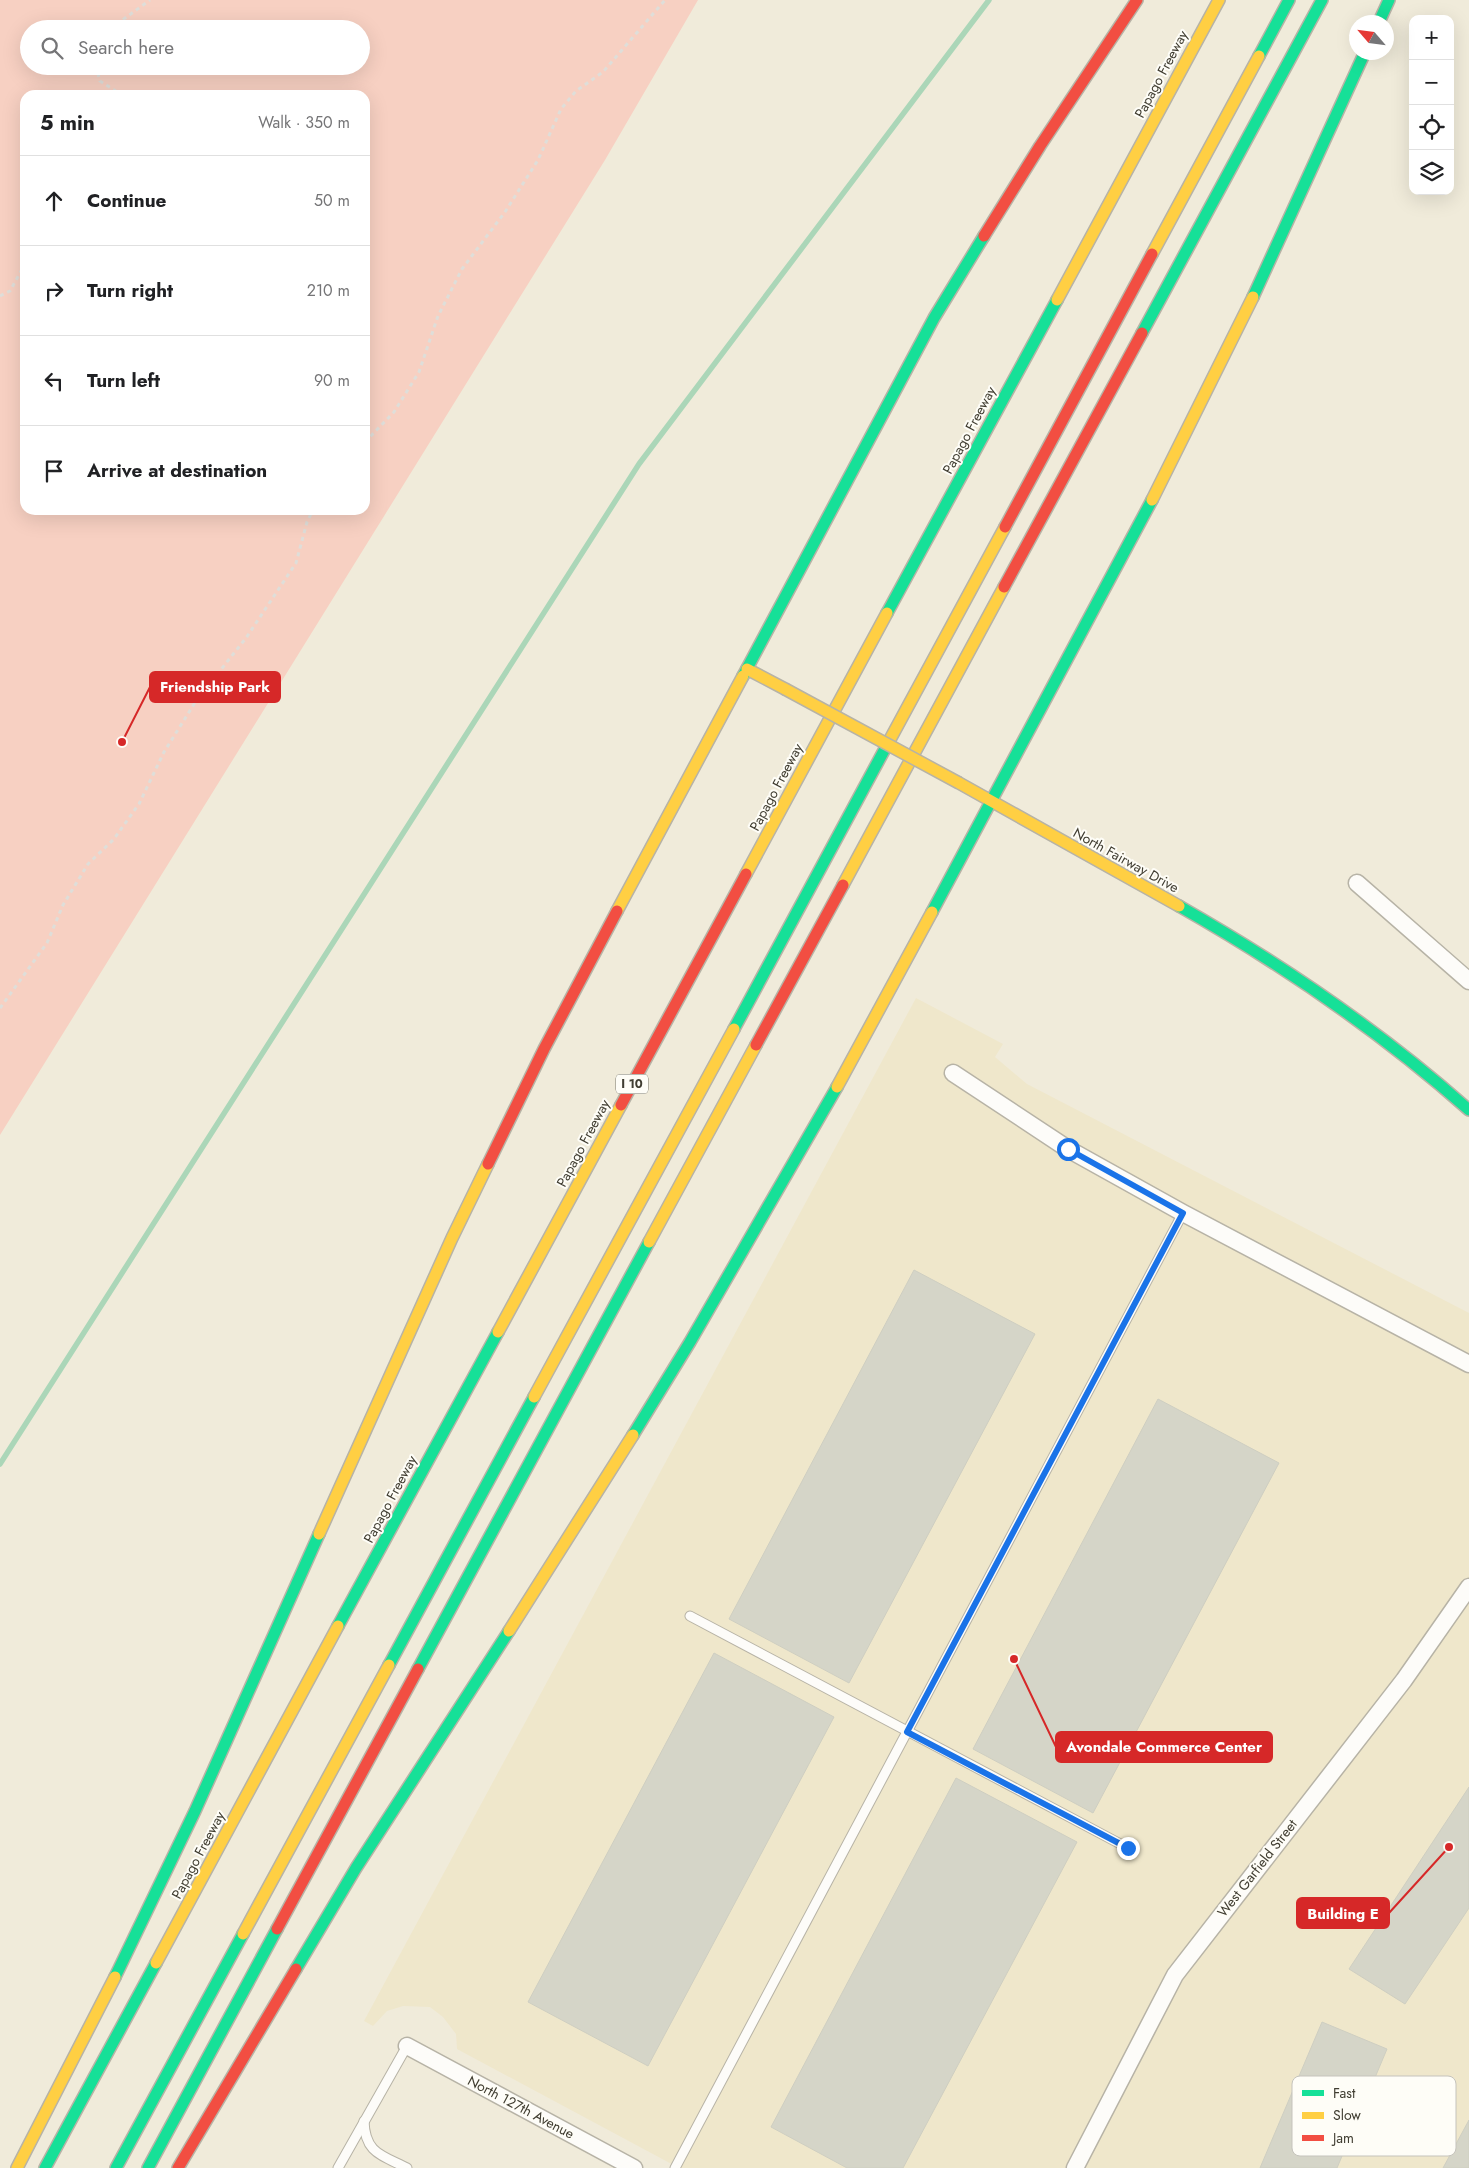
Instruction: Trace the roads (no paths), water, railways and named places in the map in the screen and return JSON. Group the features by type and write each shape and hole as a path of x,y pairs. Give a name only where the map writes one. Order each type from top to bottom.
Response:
{"main road":[{"path":"17,2168 106,1996 196,1810 473,1195 544,1049 934,318 1040,146 1137,0"},
{"name":"Papago Freeway","path":"45,2168 1219,0"},
{"path":"116,2168 772,959 1288,0"},
{"path":"148,2168 1322,0"},
{"path":"1382,15 1389,0"},
{"path":"178,2168 356,1868 583,1516 690,1342 794,1164 992,804 1162,481 1240,327 1361,60"},
{"name":"North Fairway Drive","path":"747,669 960,782 992,804 1185,909 1282,968 1371,1030 1469,1110"}],"street":[{"path":"1357,884 1469,981"},
{"path":"953,1073 1068,1149 1183,1213 1469,1364"},
{"name":"West Garfield Street","path":"1075,2168 1175,1975 1404,1680 1469,1587"},
{"name":"North 127th Avenue","path":"407,2046 634,2168"}],"lane":[{"path":"675,2168 1183,1213"},
{"path":"690,1616 1128,1848"},
{"path":"338,2168 407,2046"},
{"path":"364,2120 364,2135 371,2149 407,2168"}],"waterway":[{"path":"0,1464 639,464 989,0"}],"place":[{"name":"Friendship Park","path":"122,742"},
{"name":"Avondale Commerce Center","path":"1014,1659"},
{"name":"Building E","path":"1449,1847"}]}
